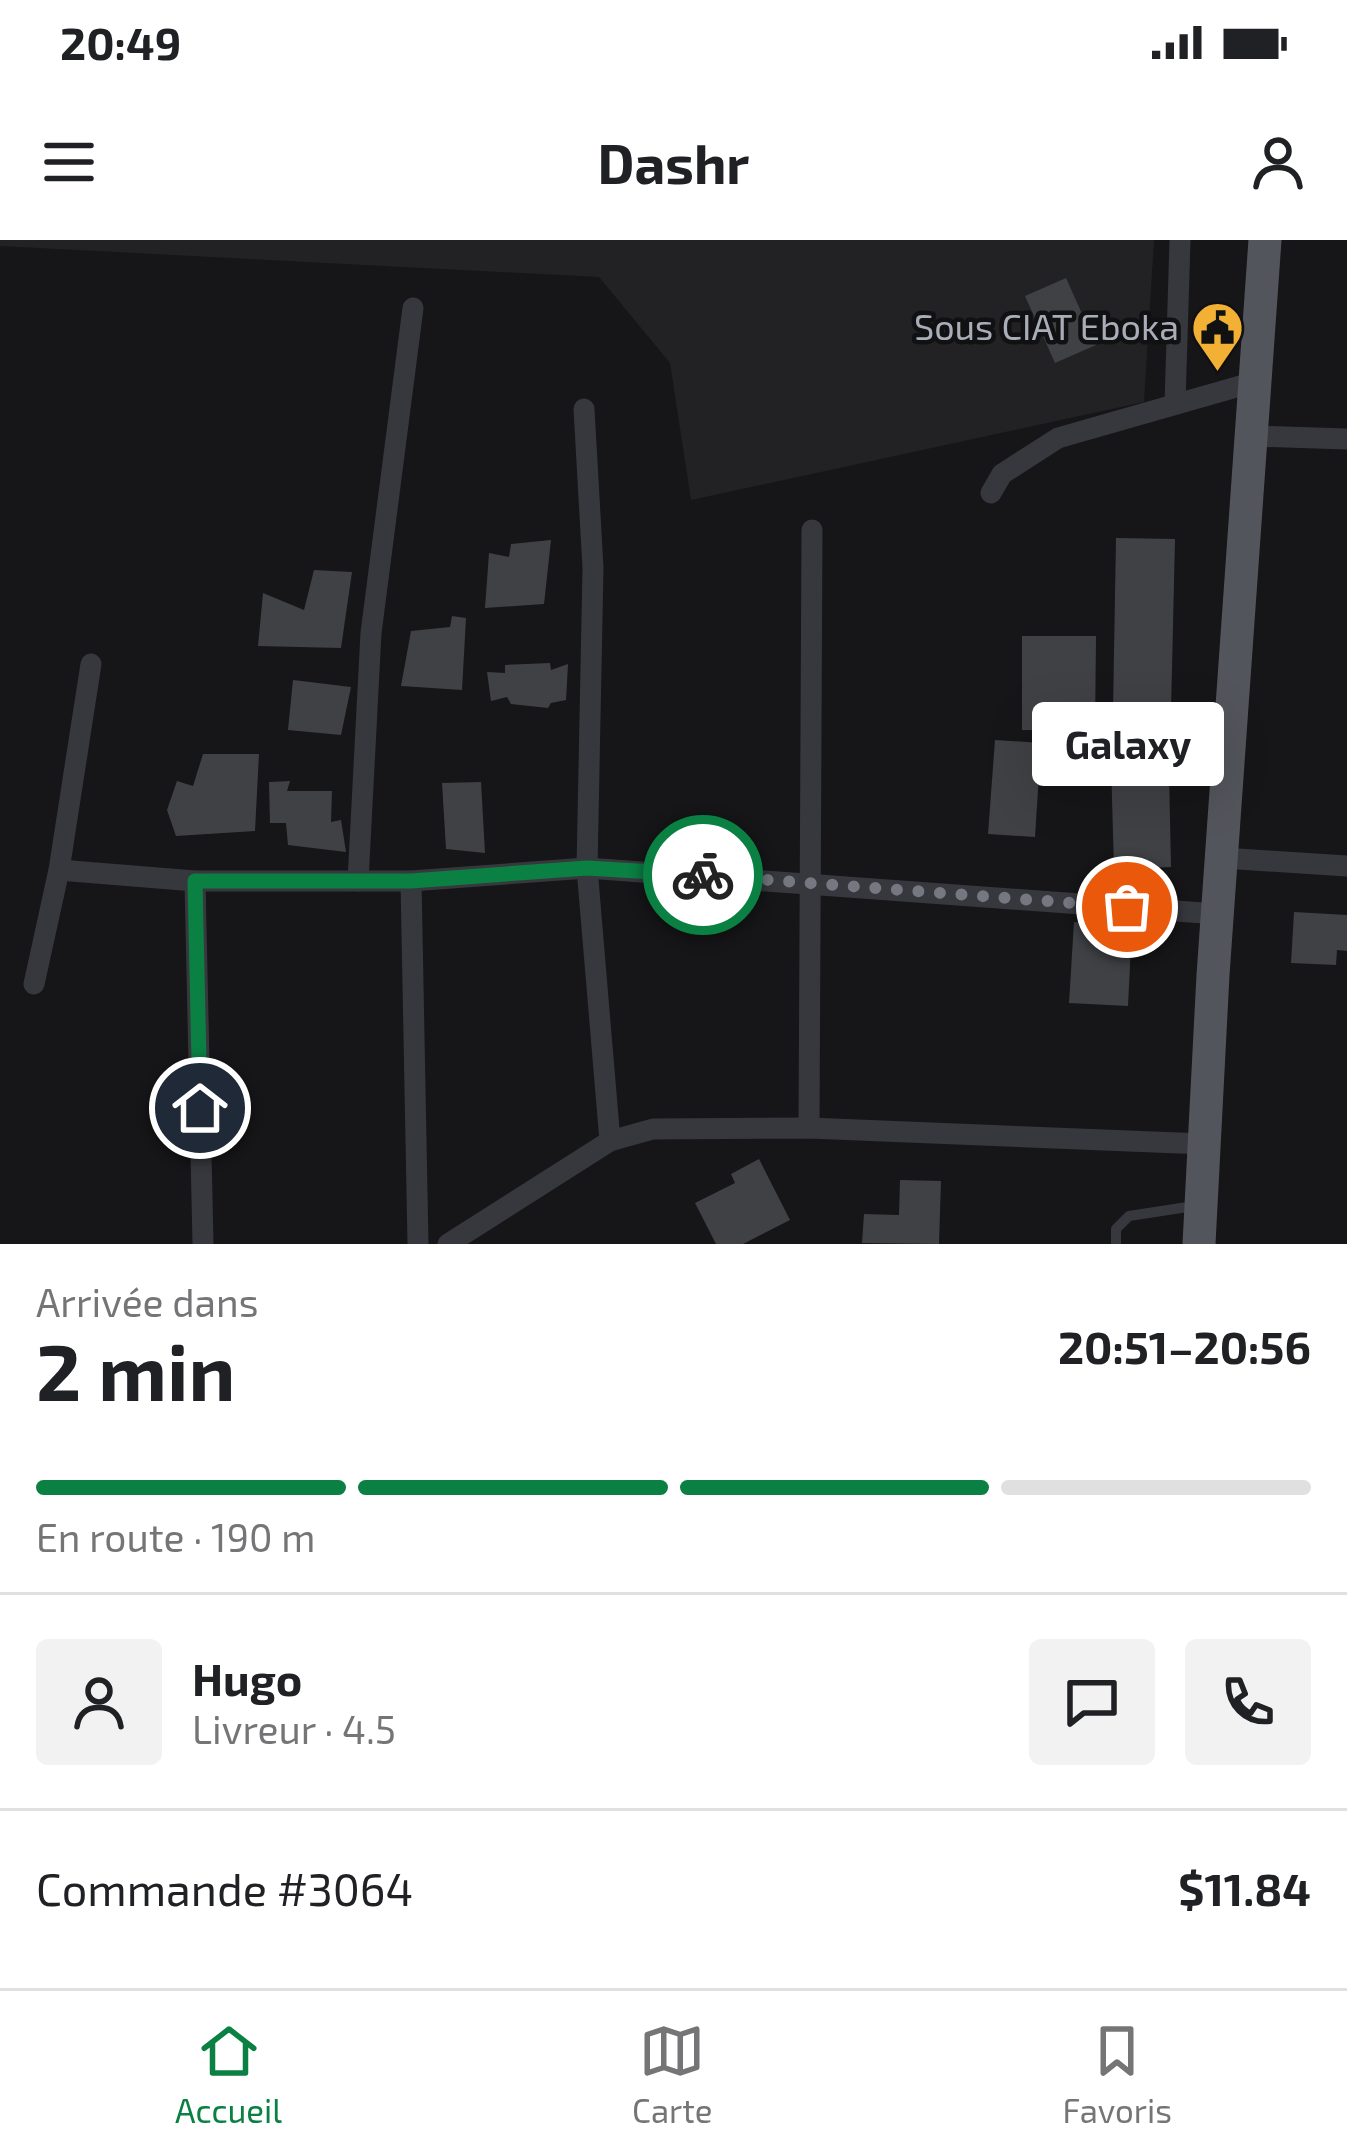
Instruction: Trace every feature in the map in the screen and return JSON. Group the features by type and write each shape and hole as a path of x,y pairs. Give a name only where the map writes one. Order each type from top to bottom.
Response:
{"main road":[{"path":"1199,1244 1217,914 1265,240"}],"street":[{"path":"1175,404 1180,240"},
{"path":"358,881 372,620 413,308"},
{"path":"992,493 1002,474 1058,438 1254,382"},
{"path":"584,409 593,556 587,868 610,1141"},
{"path":"1250,436 1347,439"},
{"path":"809,1128 812,530"},
{"path":"34,984 59,871 92,664"},
{"path":"1222,858 1347,866"},
{"path":"59,871 195,881 411,881 587,868 1217,914"},
{"path":"195,881 203,1244"},
{"path":"411,881 418,1244"},
{"path":"448,1244 610,1141 653,1129 809,1128 1204,1144"}],"lane":[{"path":"1116,1244 1116,1229 1129,1216 1202,1205"}],"shaded area":[{"path":"0,240 1154,240 1144,402 691,500 670,363 599,277 0,246"}],"building":[{"path":"1066,278 1096,345 1055,363 1025,296"},
{"path":"1116,538 1175,539 1171,711 1113,710"},
{"path":"551,540 544,604 485,608 489,553 509,557 511,544"},
{"path":"314,570 352,572 341,648 258,646 263,593 304,610"},
{"path":"452,616 466,618 462,690 401,686 411,631 450,627"},
{"path":"1022,636 1096,636 1095,730 1022,730"},
{"path":"550,663 551,670 568,664 566,700 548,708 511,704 507,697 491,701 487,672 505,673 505,665"},
{"path":"293,680 351,687 341,735 288,730"},
{"path":"1168,725 1171,867 1114,869 1110,727"},
{"path":"995,740 1041,743 1035,837 988,834"},
{"path":"203,754 259,754 255,831 176,836 167,810 177,781 193,786"},
{"path":"290,781 287,791 332,791 331,822 341,820 346,852 288,845 286,823 270,823 269,782"},
{"path":"481,782 485,853 446,849 442,783"},
{"path":"1294,912 1347,915 1347,951 1337,950 1336,965 1291,963"},
{"path":"1074,922 1132,926 1128,1006 1069,1003"},
{"path":"759,1159 790,1220 743,1244 716,1244 695,1203 735,1183 731,1174"},
{"path":"900,1180 941,1181 939,1244 862,1243 864,1214 899,1215"}],"way so far":[{"path":"703,875 1127,907"}],"place":[{"name":"Sous CIAT Eboka","path":"1218,373"},
{"name":"Galaxy","path":"1127,907"}],"route":[{"path":"200,1108 195,881 411,881 587,868 703,875"}]}
